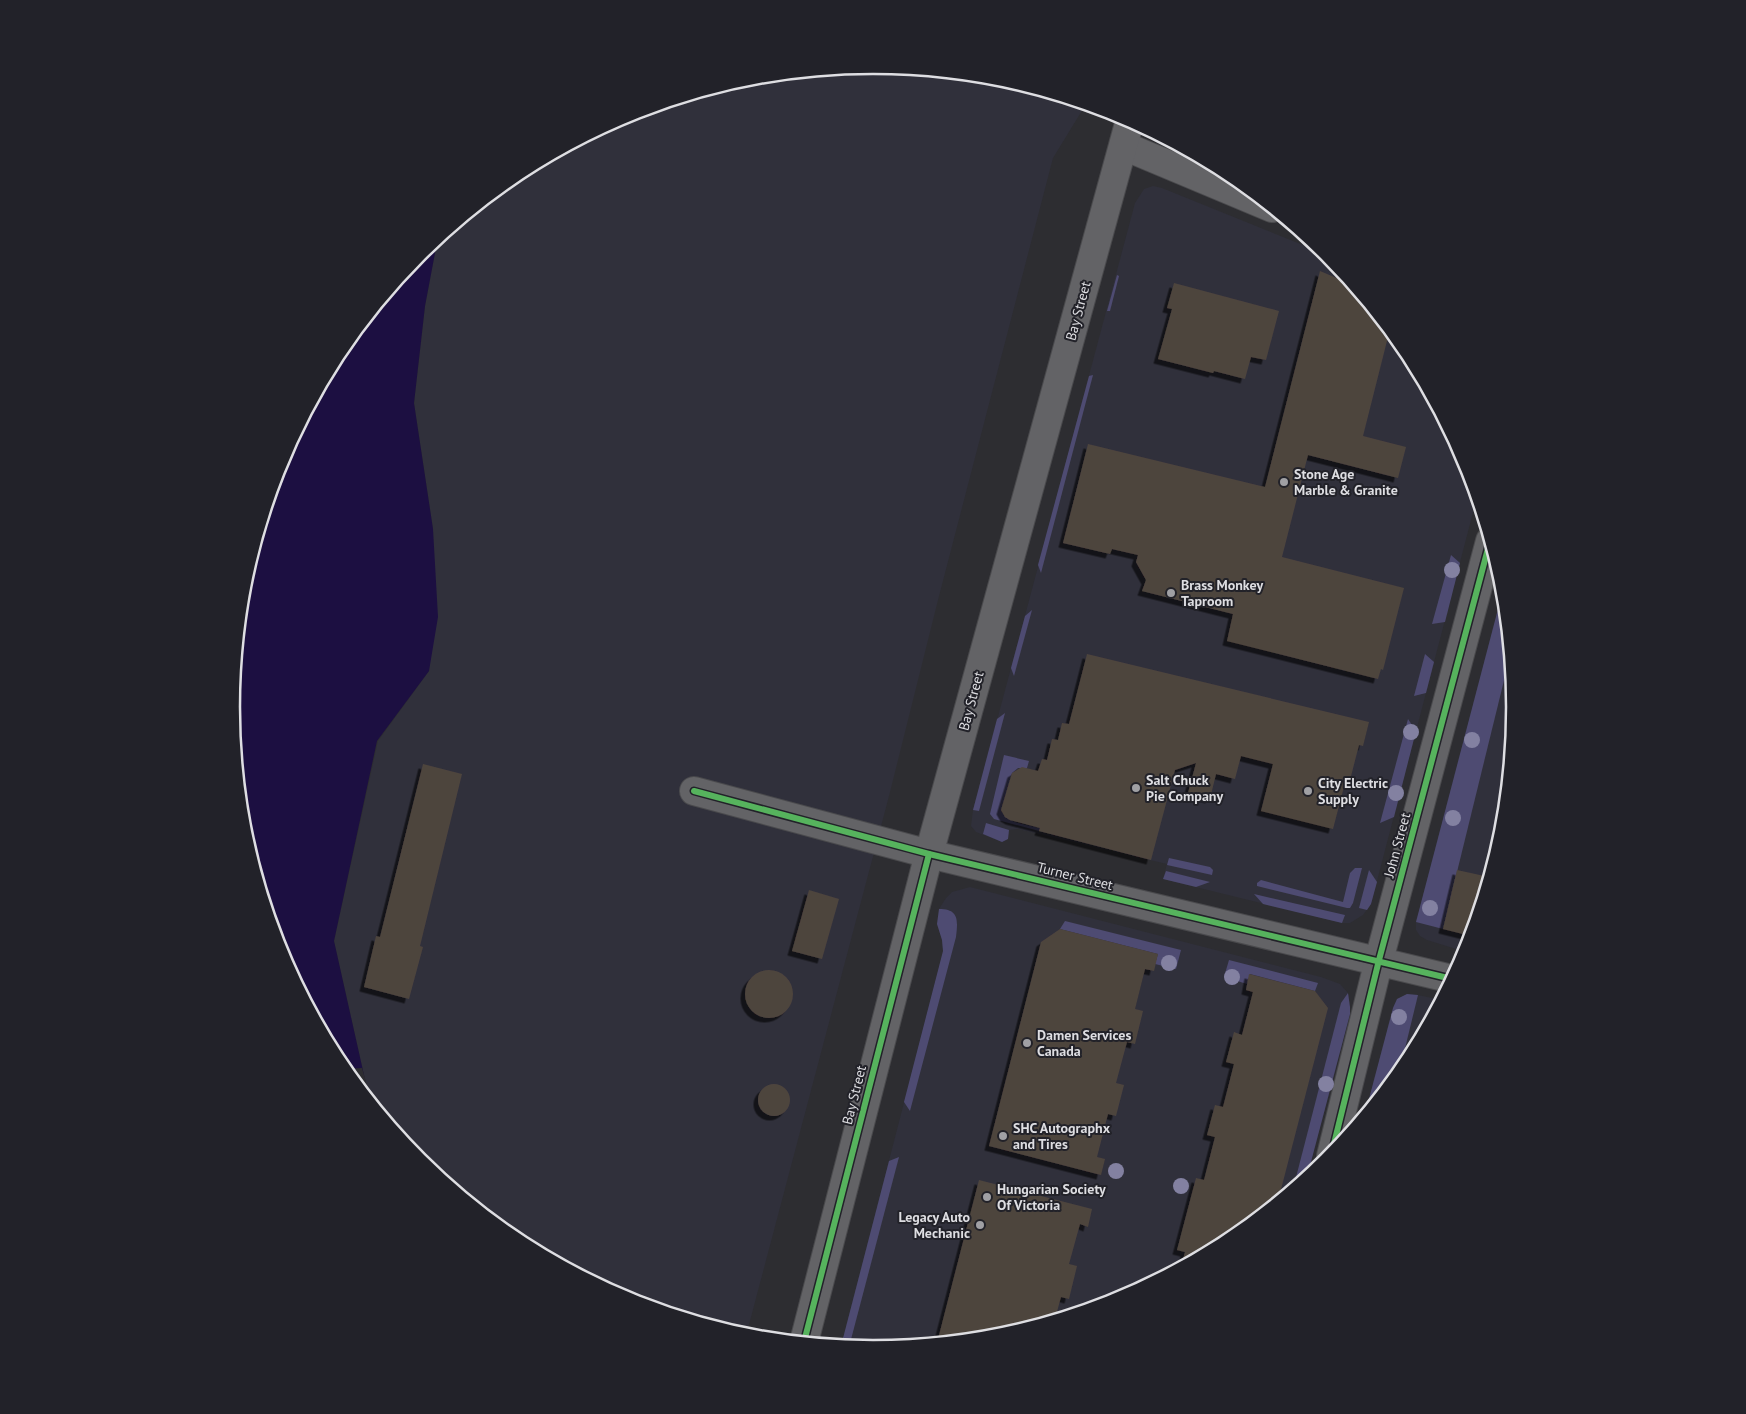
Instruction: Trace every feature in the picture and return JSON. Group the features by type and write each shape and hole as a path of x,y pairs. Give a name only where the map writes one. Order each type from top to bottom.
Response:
{"street":[{"name":"Bay Street","path":"805,1336 929,854 1128,128"},
{"path":"1124,146 1250,199"},
{"name":"John Street","path":"1335,1140 1379,960 1487,552"},
{"name":"Turner Street","path":"694,791 929,854 1445,977"}],"shaded area":[{"path":"832,75 914,75 956,79 997,86 1037,95 1083,109 1053,158 889,796 748,1328 669,1307 631,1292 593,1275 521,1234 455,1183 425,1155 397,1125 366,1086 334,941 378,741 429,671 433,529 414,403 425,306 436,249 455,231 521,180 593,139 669,107 709,95 790,79"},
{"path":"1153,186 1162,188 1308,247 1321,259 1349,289 1400,355 1441,427 1474,507 1371,904 1363,915 1350,923 1342,923 1163,879 1167,864 1018,829 1009,830 1008,839 1002,842 976,832 971,826 973,810 1135,203 1144,189"},
{"path":"436,249 425,306 414,403 433,529 438,617 429,671 377,741 334,941 366,1086 346,1059 305,987 273,911 261,871 245,790 241,748 241,666 245,624 261,543 273,503 305,427 346,355 397,289"},
{"path":"1117,275 1119,276 1110,311 1107,311"},
{"path":"1093,375 1041,573 1038,565 1089,376"},
{"path":"1451,555 1460,563 1445,622 1432,624"},
{"path":"1498,608 1505,666 1505,748 1501,790 1485,871 1473,911 1458,949 1420,936 1416,930 1416,922"},
{"path":"1498,608 1505,675 1443,929 1416,922"},
{"path":"1032,610 1014,676 1011,668 1025,616"},
{"path":"1425,654 1434,662 1426,693 1414,696"},
{"path":"1005,713 979,811 973,810 997,719"},
{"path":"1408,719 1416,731 1394,817 1380,823"},
{"path":"1004,755 1029,761 1027,768 1018,768 1012,773 1001,810 1012,821 1040,828 1039,831 994,819 990,814"},
{"path":"986,823 1009,830 1008,839 1002,842 983,834"},
{"path":"1169,858 1210,867 1213,870 1212,875 1167,865"},
{"path":"1355,868 1362,868 1350,908 1257,886 1257,883 1261,880 1343,902 1350,873"},
{"path":"1369,870 1377,882 1371,904 1367,910 1359,908"},
{"path":"1166,871 1210,882 1196,887 1163,879"},
{"path":"970,887 1321,977 1340,984 1348,993 1350,1014 1310,1165 1291,1183 1225,1234 1153,1275 1077,1307 1037,1319 956,1335 914,1339 843,1339 943,952 942,940 937,924 939,909 952,892"},
{"path":"1254,894 1345,915 1342,923 1263,904"},
{"path":"939,909 954,913 957,921 956,937 910,1111 904,1102 943,951 937,924"},
{"path":"1065,921 1181,950 1176,969 1155,964 1158,954 1060,929"},
{"path":"1229,960 1318,983 1315,991 1250,974 1247,984 1224,977"},
{"path":"1348,993 1350,1014 1310,1165 1296,1179 1341,1003"},
{"path":"1407,994 1435,999 1400,1059 1369,1100 1393,1008 1397,999"},
{"path":"1407,994 1418,995 1404,1052 1369,1100 1393,1008 1397,999"},
{"path":"899,1157 851,1339 843,1339 889,1161"}],"pier":[{"path":"353,1068 362,1068 368,1087"}],"building":[{"path":"1320,271 1340,280 1388,339 1363,436 1406,447 1398,478 1308,455 1282,557 1404,588 1383,670 1381,669 1378,679 1227,641 1233,614 1142,591 1146,580 1136,562 1138,555 1112,549 1110,554 1063,543 1088,444 1265,487"},
{"path":"1174,283 1279,311 1266,360 1251,357 1245,379 1158,359 1172,309 1167,308"},
{"path":"1087,654 1369,722 1363,746 1359,745 1349,784 1345,783 1333,829 1261,811 1273,764 1241,756 1235,779 1216,774 1210,799 1188,793 1196,763 1175,770 1151,860 1039,831 1040,828 1005,817 1001,810 1012,773 1022,767 1038,771 1042,759 1047,760 1052,739 1058,740 1062,723 1069,724"},
{"path":"423,764 462,774 420,946 423,947 409,999 364,987 376,936 380,937"},
{"path":"1457,870 1484,876 1464,934 1443,929"},
{"path":"809,890 839,899 822,959 792,951"},
{"path":"1060,929 1158,954 1154,971 1145,969 1135,1009 1143,1011 1135,1044 1127,1042 1116,1083 1124,1085 1116,1116 1108,1114 1097,1157 1105,1159 1101,1175 989,1146 1041,942"},
{"path":"769,970 778,972 786,977 791,985 793,994 791,1003 786,1011 778,1016 769,1018 760,1016 752,1011 747,1003 745,994 747,985 752,977 760,972"},
{"path":"1249,974 1315,991 1328,1008 1281,1191 1225,1234 1183,1259 1185,1252 1177,1250 1196,1178 1204,1180 1215,1137 1207,1135 1215,1105 1223,1107 1234,1064 1226,1062 1234,1032 1242,1035 1253,992 1246,990"},
{"path":"774,1084 780,1085 785,1089 789,1094 789,1106 785,1111 780,1115 774,1116 768,1115 763,1111 759,1106 758,1100 759,1094 763,1089 768,1085"},
{"path":"979,1180 1092,1209 1088,1227 1080,1224 1069,1264 1077,1266 1069,1299 1061,1297 1057,1313 997,1328 939,1337"}],"cycle path":[{"path":"1335,1140 1379,960 1487,552"},
{"path":"694,791 929,854 1445,977"},
{"path":"805,1336 929,854"}],"place":[{"name":"Stone Age Marble & Granite","path":"1284,482"},
{"name":"Brass Monkey Taproom","path":"1171,593"},
{"name":"Salt Chuck Pie Company","path":"1136,788"},
{"name":"City Electric Supply","path":"1308,791"},
{"name":"Damen Services Canada","path":"1027,1043"},
{"name":"SHC Autographx and Tires","path":"1003,1136"},
{"name":"Hungarian Society Of Victoria","path":"987,1197"},
{"name":"Legacy Auto Mechanic","path":"980,1225"}]}
